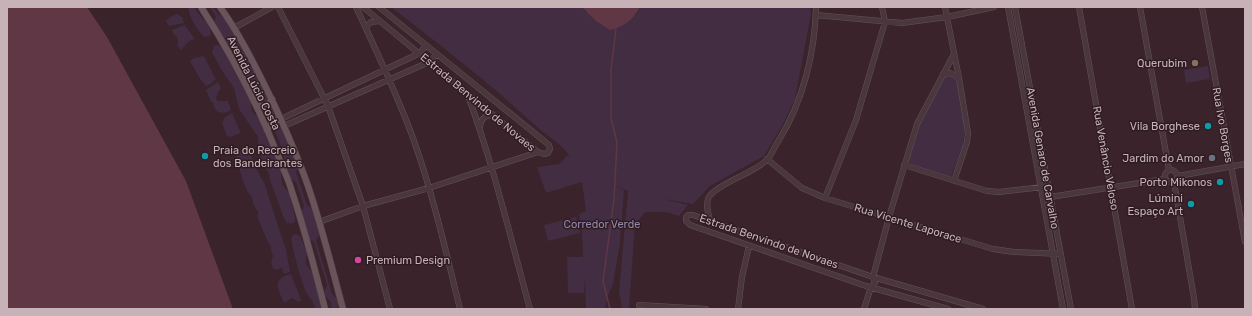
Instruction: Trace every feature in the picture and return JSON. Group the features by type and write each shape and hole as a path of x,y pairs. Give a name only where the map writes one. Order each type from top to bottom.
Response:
{"main road":[{"name":"Avenida Lúcio Costa","path":"201,7 225,45 268,130 292,190 306,235 325,309"},
{"name":"Avenida Lúcio Costa","path":"220,7 256,65 300,165 319,222 343,309"},
{"path":"257,106 267,106 272,99"},
{"path":"268,130 273,122 281,119"}],"street":[{"path":"234,28 272,7"},
{"path":"278,7 328,106 363,206 390,309"},
{"path":"356,7 389,79 413,139 429,188 460,309"},
{"name":"Estrada Benvindo de Novaes","path":"363,7 538,152 546,154 550,151 550,147 379,7"},
{"path":"710,220 707,206 712,193 752,170 767,159 794,113 801,96 808,68 816,7"},
{"path":"826,198 856,120 885,22 882,7"},
{"path":"946,7 968,133 967,142 954,181"},
{"path":"816,15 909,23 994,7"},
{"name":"Avenida Genaro de Carvalho","path":"1008,7 1063,309"},
{"name":"Avenida Genaro de Carvalho","path":"1015,7 1071,309"},
{"name":"Rua Venâncio Veloso","path":"1079,7 1132,309"},
{"path":"1140,7 1169,170"},
{"name":"Rua Ivo Borges","path":"1202,7 1245,242"},
{"path":"367,32 366,27 368,24 374,20 379,21"},
{"path":"281,119 420,54 426,45"},
{"path":"284,126 429,62 437,54"},
{"path":"868,286 875,283 872,276 888,217 921,115 954,54"},
{"path":"943,74 950,73 959,78"},
{"path":"467,93 492,167 530,309"},
{"path":"480,128 484,117 495,116"},
{"path":"319,222 363,206 429,188 538,152"},
{"name":"Rua Vicente Laporace","path":"767,159 798,186 826,198 993,249 1014,252 1061,254"},
{"path":"1195,309 1174,182 1178,176 1245,164"},
{"path":"904,165 982,190 993,192 1048,186"},
{"path":"1166,179 1165,174 1169,170"},
{"path":"1169,170 1175,171 1178,176"},
{"path":"1050,197 1166,179 1168,182 1174,182"},
{"name":"Estrada Benvindo de Novaes","path":"948,309 868,286 748,246 690,225 686,219 688,215 691,214 872,276 983,309"},
{"path":"738,309 748,246"},
{"path":"864,309 868,286 865,280 872,276"},
{"path":"640,305 706,309"}],"green space":[{"path":"188,7 195,7 208,24 211,31 210,36 204,37 198,30"},
{"path":"210,7 213,7 219,15 223,14 255,69 256,75 268,100 267,103 262,103 250,80 244,74 240,65 241,60 235,48 230,48 214,22 216,17"},
{"name":"Corredor Verde","path":"391,7 582,7 586,11 636,15 640,7 810,7 811,14 795,99 782,126 764,156 710,186 693,204 663,199 688,205 679,216 666,212 645,212 635,225 629,309 622,309 619,292 628,191 611,184 624,190 620,243 613,284 607,298 605,309 586,309 585,278 584,293 568,293 567,257 583,257 579,214 586,211 582,182 546,193 537,167 559,164 568,155 571,158 559,144 537,127 484,80"},
{"path":"177,14 182,17 184,23 169,26 166,21 170,17"},
{"path":"185,25 195,39 189,41 180,50 179,47 177,47 177,37 174,35 172,30"},
{"path":"219,45 224,51 250,99 252,111 260,120 281,171 282,184 289,193 295,217 295,221 292,224 286,222 283,216 269,177 270,176 259,151 258,137 239,109 234,88 222,71 212,52 214,46"},
{"path":"204,56 216,80 206,86 200,79 190,61 194,58"},
{"path":"1208,66 1210,79 1186,83 1184,70"},
{"path":"951,74 957,78 965,129 963,145 951,177 907,164 922,116 945,76"},
{"path":"218,82 221,88 216,99 218,101 228,101 231,110 225,113 218,112 216,110 206,90"},
{"path":"273,105 279,118 269,124 262,110 269,109"},
{"path":"232,113 241,133 230,137 227,136 222,123 225,117"},
{"path":"277,125 281,127 299,166 296,172 307,205 313,208 321,234 316,240 332,294 338,300 337,309 332,309 330,301 324,293 327,285 314,242 310,240 301,211 304,206 296,182 291,179 284,160 284,153 274,129"},
{"path":"247,150 250,152 254,164 265,185 286,249 290,272 285,274 282,268 275,270 272,267 271,262 273,256 271,245 269,244 257,216 259,213 254,205 252,197 246,189 242,176 235,152"},
{"path":"576,217 580,233 548,241 544,225"},
{"path":"296,234 300,236 307,252 306,264 313,274 322,309 315,309 305,290 291,238"},
{"path":"291,274 301,300 299,302 292,298 284,303 278,289 278,282 285,276"}],"shaded area":[{"path":"7,7 87,7 107,37 186,181 233,309 7,309"},
{"path":"582,7 640,7 628,22 620,27 610,30 596,21"}],"waterway":[{"path":"610,309 603,281 614,200 617,143 611,118 611,70 616,29"}],"place":[{"name":"Querubim","path":"1195,63"},
{"name":"Vila Borghese","path":"1208,126"},
{"name":"Praia do Recreio dos Bandeirantes","path":"205,156"},
{"name":"Jardim do Amor","path":"1212,158"},
{"name":"Porto Mikonos","path":"1220,182"},
{"name":"Lúmini Espaço Art","path":"1191,204"},
{"name":"Premium Design","path":"358,260"}]}
